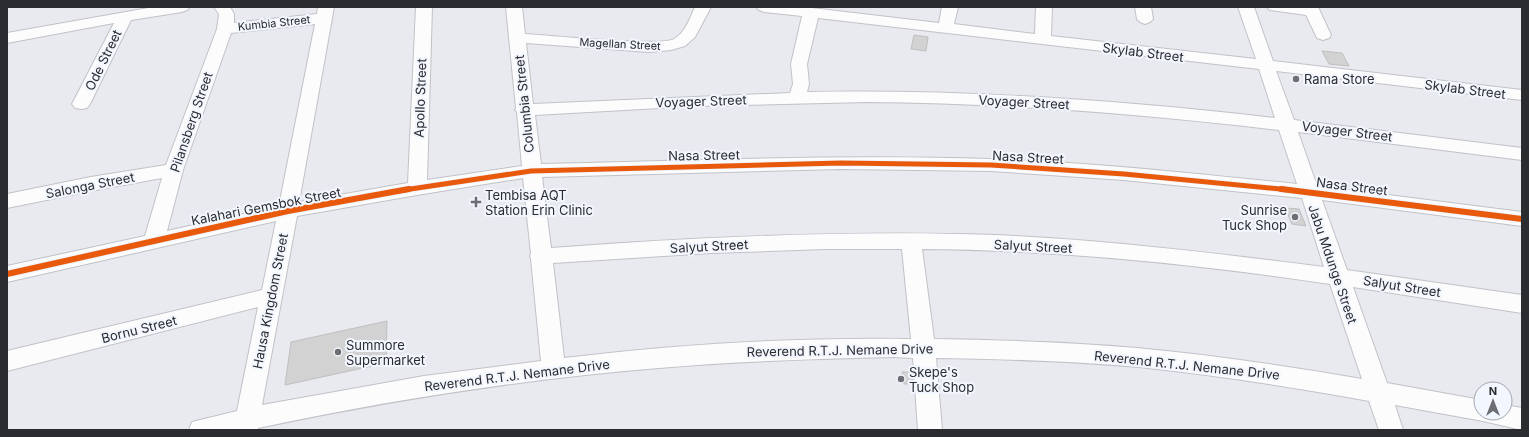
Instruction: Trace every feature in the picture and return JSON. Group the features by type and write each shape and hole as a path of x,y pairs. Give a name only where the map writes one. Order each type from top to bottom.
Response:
{"street":[{"path":"7,38 124,16 182,7"},
{"name":"Pilansberg Street","path":"154,240 174,170 225,28 227,13 222,7"},
{"name":"Apollo Street","path":"417,188 424,7"},
{"name":"Columbia Street","path":"514,7 540,256 554,369"},
{"name":"Magellan Street","path":"517,38 648,47 671,45 679,43 689,34 703,7"},
{"name":"Skylab Street","path":"764,7 1522,96"},
{"path":"946,29 950,7"},
{"path":"1043,40 1044,7"},
{"name":"Jabu Mdunge Street","path":"1246,7 1308,192 1391,430"},
{"path":"1275,7 1311,9 1323,35"},
{"name":"Kumbia Street","path":"225,28 325,12"},
{"name":"Hausa Kingdom Street","path":"246,425 325,12"},
{"path":"797,97 801,84 799,64 810,21 810,13"},
{"name":"Ode Street","path":"81,104 124,16"},
{"name":"Voyager Street","path":"524,110 797,97 952,98 1073,104 1286,124 1522,154"},
{"name":"Nasa Street","path":"531,171 840,163 998,166 1116,174 1308,192 1522,220"},
{"name":"Salonga Street","path":"7,201 91,184 174,170"},
{"name":"Kalahari Gemsbok Street","path":"7,274 288,211 417,188 531,171"},
{"name":"Salyut Street","path":"540,256 724,244 859,240 997,244 1114,251 1187,258 1338,276 1522,304"},
{"path":"911,241 924,348 930,430"},
{"name":"Bornu Street","path":"7,361 270,296"},
{"name":"Reverend R.T.J. Nemane Drive","path":"200,430 246,425 404,389 554,369 639,360 784,350 924,348 1056,352 1158,359 1289,376 1473,410"}],"building":[{"path":"914,35 928,37 926,51 911,49"},
{"path":"1322,51 1342,53 1349,66 1329,64"},
{"name":"Sunrise Tuck Shop","path":"1285,208 1299,209 1306,226 1292,224"},
{"name":"Summore Supermarket","path":"387,321 386,363 285,385 291,342"},
{"path":"902,372 912,372 913,384 904,384"}],"cycle path":[{"path":"7,274 288,211 417,188 531,171 841,163 991,165 1124,174 1308,192 1522,219"}],"place":[{"name":"Rama Store","path":"1296,79"},
{"name":"Tembisa AQT Station Erin Clinic","path":"476,202"},
{"name":"Sunrise Tuck Shop","path":"1295,217"},
{"name":"Summore Supermarket","path":"338,352"},
{"name":"Skepe's Tuck Shop","path":"901,379"}]}
